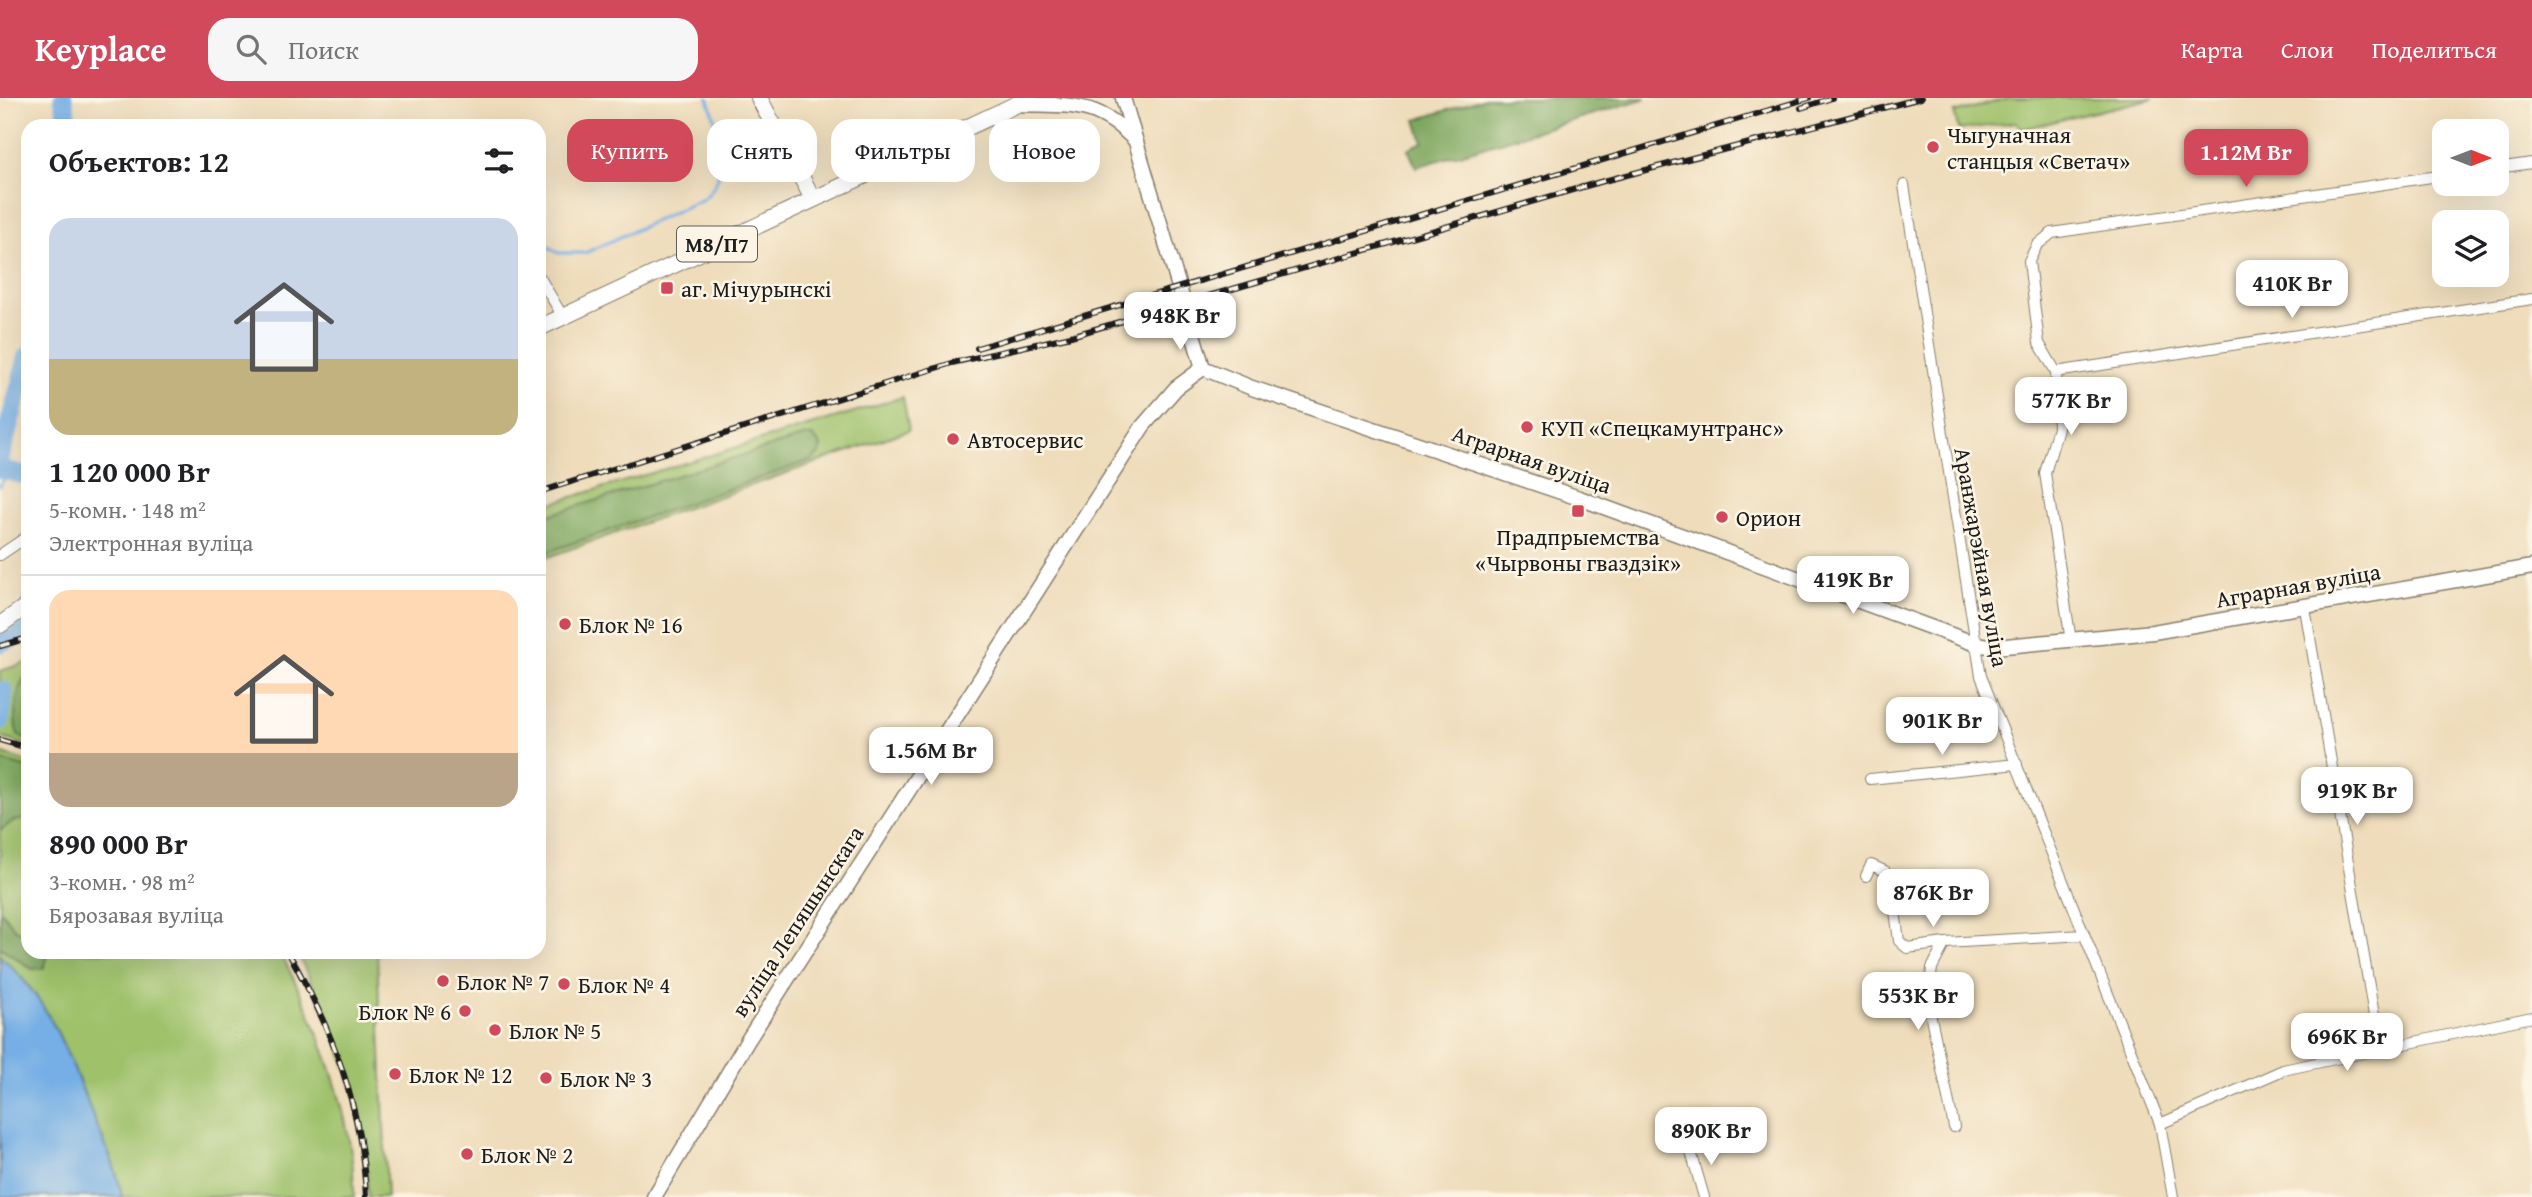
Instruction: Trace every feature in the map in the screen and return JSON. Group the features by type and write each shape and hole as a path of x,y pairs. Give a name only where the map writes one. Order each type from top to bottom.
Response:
{"main road":[{"path":"759,98 813,199"},
{"name":"М8/П7","path":"546,325 1024,101"},
{"path":"0,625 21,611"}],"street":[{"path":"1123,98 1139,143 1203,368"},
{"path":"1024,101 1097,110 1115,120 1139,143"},
{"path":"2510,166 2532,163"},
{"path":"2071,641 2045,473 2058,428 2056,372 2039,343 2029,261 2037,245 2052,233 2432,177"},
{"name":"Аранжарэйная вуліца","path":"1905,185 1981,676 2160,1124 2174,1197"},
{"path":"546,288 563,317"},
{"path":"2056,372 2532,299"},
{"name":"Аграрная вуліца","path":"1203,368 1252,388 1733,553 1976,644 2020,647 2153,632 2532,567"},
{"name":"вуліца Лепяшынскага","path":"654,1197 748,1040 1143,426 1176,388 1203,368"},
{"path":"0,555 21,541"},
{"path":"2305,608 2380,1051"},
{"path":"1870,779 2017,764"},
{"path":"1866,876 1871,865 1885,871 1892,888 1899,941 1907,948 1945,943 2084,935"},
{"path":"1945,943 1932,968 1928,1003 1954,1127"},
{"path":"2160,1124 2283,1070 2532,1017"},
{"path":"1689,1145 1704,1197"}],"green space":[{"path":"1485,98 1647,98 1416,167 1408,149 1423,142 1416,120"},
{"path":"2009,98 2154,98 2022,129 2017,122 1959,130 1954,113"},
{"path":"903,397 909,430 546,558 546,505"},
{"path":"805,436 813,436 821,446 820,453 812,460 546,553 546,516"},
{"path":"21,664 21,744 0,737 0,671"},
{"path":"21,685 21,737 18,735 15,720"},
{"path":"0,753 21,760 21,959 284,959 320,1039 341,1103 353,1166 354,1197 0,1197"},
{"path":"0,760 21,766 21,820 13,821 0,831"},
{"path":"0,910 21,932 21,959 47,959 44,968 32,969 0,947"},
{"path":"300,959 377,959 387,1197 368,1197 362,1129 355,1099 325,1013"}],"water":[{"path":"0,956 32,991 56,1030 110,1156 122,1197 0,1197"}],"waterway":[{"path":"63,98 68,119"},
{"path":"546,245 558,253 585,253 703,199 718,178 721,152 708,98"},
{"path":"0,458 21,382"},
{"path":"0,469 21,474"},
{"path":"0,486 7,470"},
{"path":"0,643 21,634"},
{"path":"0,721 4,691"}],"railway":[{"path":"977,348 1809,98"},
{"path":"1801,108 1832,98"},
{"path":"546,490 952,363 1071,336 1600,182 1921,98"},
{"path":"0,646 21,640"},
{"path":"0,740 21,746"},
{"path":"292,959 319,1011 342,1070 358,1132 366,1197"}],"place":[{"name":"Чыгуначная станцыя «Светач»","path":"1933,147"},
{"name":"аг. Мічурынскі","path":"667,288"},
{"name":"КУП «Спецкамунтранс»","path":"1527,427"},
{"name":"Автосервис","path":"953,439"},
{"name":"Прадпрыемства «Чырвоны гваздзік»","path":"1578,511"},
{"name":"Орион","path":"1722,517"},
{"name":"Блок № 16","path":"565,624"},
{"name":"Блок № 7","path":"443,981"},
{"name":"Блок № 4","path":"564,984"},
{"name":"Блок № 6","path":"465,1011"},
{"name":"Блок № 5","path":"495,1030"},
{"name":"Блок № 12","path":"395,1074"},
{"name":"Блок № 3","path":"546,1078"},
{"name":"Блок № 2","path":"467,1154"}]}
